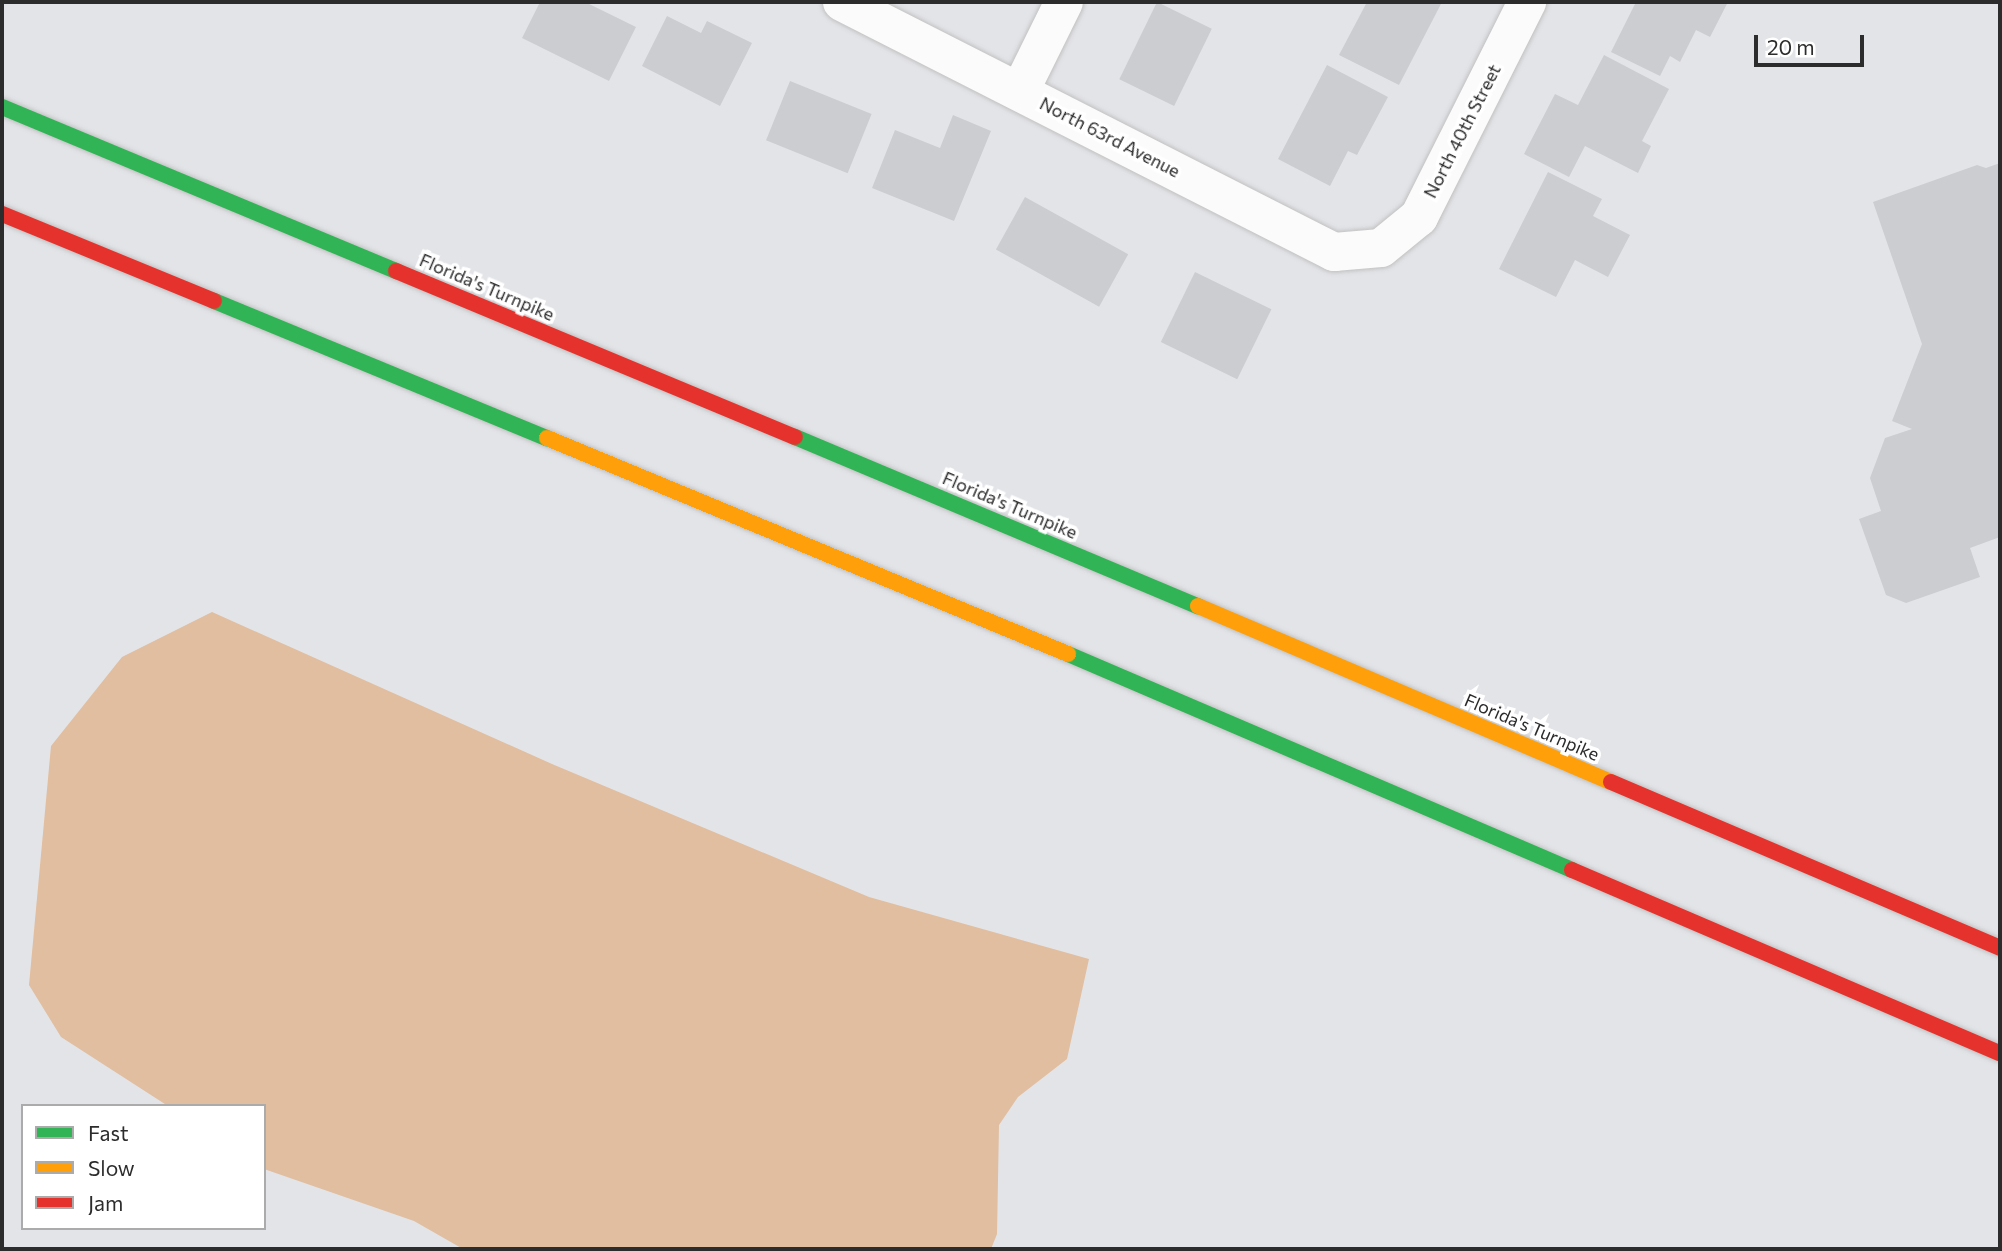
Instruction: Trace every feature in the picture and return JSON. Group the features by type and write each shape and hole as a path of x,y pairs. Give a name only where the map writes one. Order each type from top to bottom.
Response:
{"highway":[{"name":"Florida's Turnpike","path":"2,107 986,516 2000,948"},
{"path":"2,214 949,603 2000,1053"}],"street":[{"name":"North 63rd Avenue","path":"842,2 1020,90 1334,252 1381,248"},
{"path":"1020,90 1063,2"},
{"name":"North 40th Street","path":"1381,248 1419,217 1527,2"}],"shaded area":[{"path":"212,612 552,764 869,897 1089,959 1067,1059 1018,1097 999,1125 997,1234 991,1249 463,1249 414,1221 266,1170 266,1104 165,1104 61,1037 29,985 51,746 122,657"}],"building":[{"path":"540,2 585,2 636,27 609,81 522,38"},
{"path":"1157,2 1212,29 1174,106 1119,79"},
{"path":"1367,2 1442,2 1399,85 1339,55"},
{"path":"1636,2 1728,2 1710,37 1696,30 1680,62 1670,56 1660,76 1611,52"},
{"path":"667,16 701,33 707,21 752,43 720,106 642,66"},
{"path":"1604,55 1669,89 1642,141 1651,146 1638,173 1585,146 1569,177 1524,154 1555,94 1578,105"},
{"path":"1327,65 1388,97 1357,155 1348,151 1330,186 1278,159"},
{"path":"790,81 872,114 848,173 766,140"},
{"path":"953,115 991,131 954,221 872,188 895,130 940,148"},
{"path":"2000,163 2000,537 1970,548 1980,577 1906,603 1886,595 1859,519 1881,511 1870,478 1885,438 1912,429 1892,421 1922,344 1873,202 1977,165 1986,168"},
{"path":"1548,172 1602,199 1593,216 1630,235 1608,277 1575,260 1556,297 1499,269"},
{"path":"1025,197 1128,254 1099,307 996,249"},
{"path":"1195,272 1271,309 1237,379 1161,342"}],"traffic: fast":[{"path":"2,107 396,271"},
{"path":"214,301 547,438"},
{"path":"795,437 1198,606"},
{"path":"1068,654 1572,870"}],"traffic: slow":[{"path":"547,438 1068,654"},
{"path":"1198,606 1611,782"}],"traffic: jam":[{"path":"2,214 214,301"},
{"path":"396,271 795,437"},
{"path":"1611,782 2000,948"},
{"path":"1572,870 2000,1053"}]}
